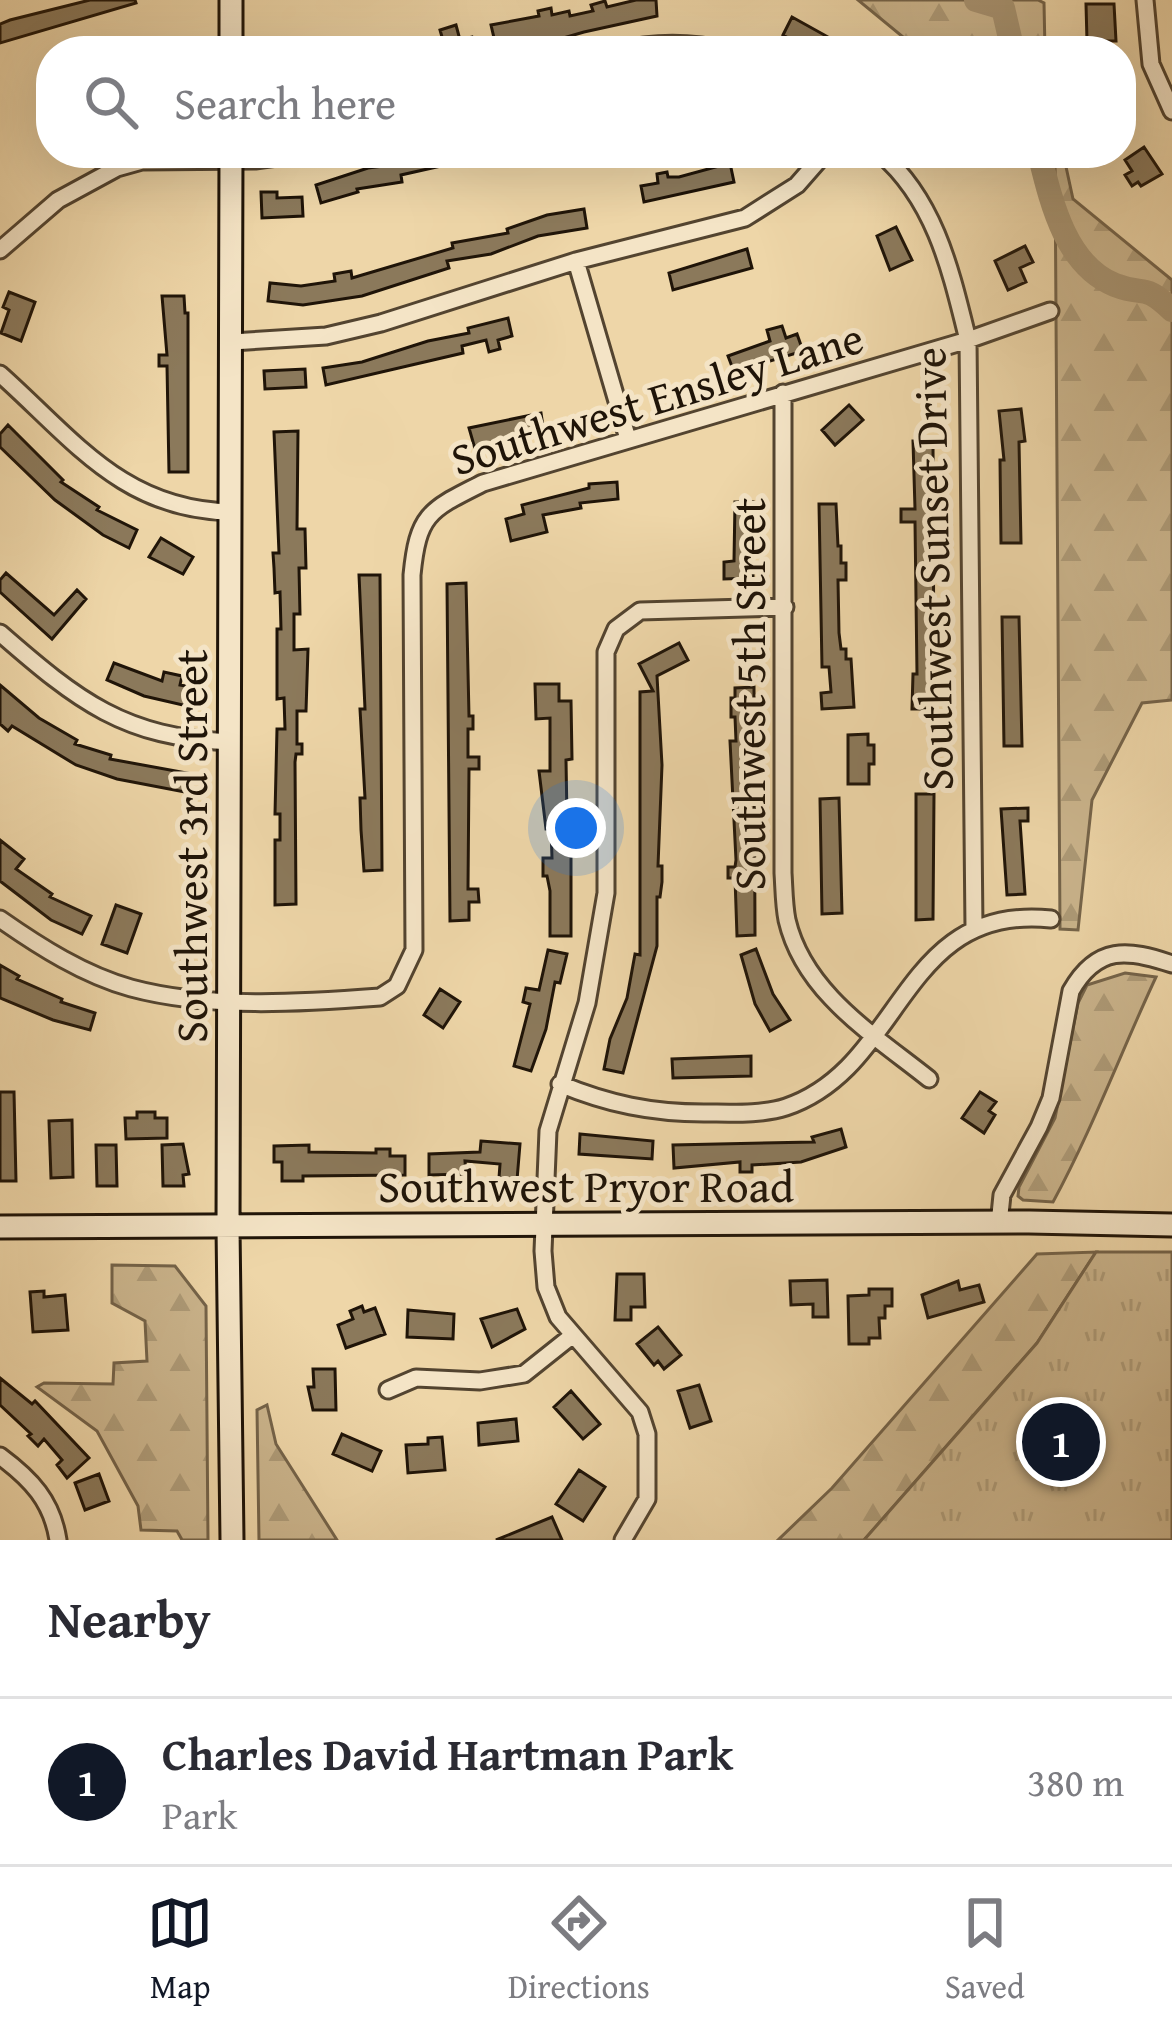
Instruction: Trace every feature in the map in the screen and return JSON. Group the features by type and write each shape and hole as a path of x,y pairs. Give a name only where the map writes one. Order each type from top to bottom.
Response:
{"main road":[{"path":"231,0 231,36"},
{"name":"Southwest 3rd Street","path":"231,168 228,1228 232,1540"},
{"name":"Southwest Pryor Road","path":"0,1227 1029,1222 1172,1226"}],"street":[{"path":"1144,0 1151,64 1172,111"},
{"path":"0,250 58,200 117,168"},
{"path":"232,342 326,336 381,323 576,261 745,218 797,185 812,168"},
{"name":"Southwest Sunset Drive","path":"896,168 945,250 968,340 974,928"},
{"path":"576,261 628,439"},
{"name":"Southwest Ensley Lane","path":"0,920 50,952 115,983 167,994 228,1000 380,997 397,986 414,950 412,575 416,536 440,505 483,483 968,340 1050,311"},
{"path":"0,374 120,482 172,505 231,512"},
{"name":"Southwest 5th Street","path":"783,393 783,873 787,920 804,963 836,1004 929,1079"},
{"path":"623,1540 647,1499 647,1434 640,1412 558,1317 546,1287 543,1224 548,1131 587,1003 606,893 606,652 616,629 640,611 785,607"},
{"path":"0,633 67,691 110,717 149,732 231,742"},
{"path":"560,1084 636,1109 738,1113 786,1107 829,1083 875,1036 946,946 974,928 1013,916 1051,919"},
{"path":"999,1224 1002,1195 1051,1098 1071,991 1079,977 1091,964 1126,952 1172,964"},
{"path":"388,1390 416,1378 480,1381 524,1374 573,1335"},
{"path":"0,1456 39,1490 52,1512 58,1540"}],"green space":[{"path":"858,0 1044,3 1045,36 902,36"},
{"path":"1055,168 1066,168 1073,199 1172,280 1172,700 1142,703 1092,800 1078,930 1060,929"},
{"path":"1125,973 1156,977 1094,1119 1053,1202 1023,1200 1018,1196 1019,1187 1055,1118 1078,1003 1087,985"},
{"path":"1096,1252 1037,1343 864,1540 778,1540 832,1488 1037,1254"},
{"path":"1096,1252 1172,1252 1172,1540 864,1540 1037,1343"},
{"path":"112,1265 175,1266 206,1306 208,1540 182,1540 177,1531 141,1530 138,1506 97,1431 37,1387 44,1383 113,1384 114,1363 147,1361 145,1321 112,1303"},
{"path":"267,1405 276,1444 337,1540 259,1540 257,1410"}],"building":[{"path":"90,0 136,3 0,43 0,24"},
{"path":"656,0 657,16 570,36 494,36 491,25 539,16 538,11 551,8 552,15 569,11 570,16 593,11 591,5 605,1 607,7"},
{"path":"1086,4 1114,4 1116,36 1087,36"},
{"path":"792,17 826,36 785,36"},
{"path":"456,25 459,36 442,36 440,30"},
{"path":"1144,147 1162,174 1141,186 1138,182 1132,186 1125,175 1136,168 1136,152"},
{"path":"368,168 432,168 401,175 402,182 357,189 321,203 316,185"},
{"path":"731,168 734,182 644,202 641,186 658,183 657,174 679,177"},
{"path":"261,192 277,192 277,198 302,197 303,216 262,218"},
{"path":"584,209 587,228 447,261 449,268 362,296 303,305 268,301 270,283 301,286 335,281 334,274 351,271 352,278 453,248 452,243 508,233 507,229 547,215"},
{"path":"896,227 912,260 890,270 877,236"},
{"path":"1025,246 1033,262 1020,268 1026,282 1008,290 995,261"},
{"path":"747,249 752,268 673,290 669,273"},
{"path":"9,292 35,302 21,341 1,333"},
{"path":"162,296 184,296 188,313 188,472 169,472 167,366 159,366 159,355 167,355"},
{"path":"508,318 512,336 498,340 500,349 489,352 486,340 462,346 463,353 326,385 323,368 362,362"},
{"path":"782,326 786,338 797,334 803,351 734,372 728,356 770,341 767,330"},
{"path":"305,369 306,387 265,389 264,371"},
{"path":"849,405 863,420 835,445 822,430"},
{"path":"1021,409 1025,441 1019,442 1021,543 1001,543 1000,460 1004,460 999,411"},
{"path":"541,413 544,433 475,449 469,428"},
{"path":"8,425 61,482 97,510 137,530 129,548 55,500 0,447 0,434"},
{"path":"298,431 297,529 305,529 306,568 299,568 300,614 294,614 294,650 308,649 306,711 297,711 297,744 302,744 302,754 296,754 295,762 296,904 275,905 275,840 280,840 280,814 275,814 277,729 285,729 284,698 277,699 277,629 281,629 273,553 279,553 274,432"},
{"path":"913,441 933,441 934,709 912,709 913,674 917,674 915,522 901,522 901,509 915,509"},
{"path":"617,482 618,499 580,503 581,508 543,515 547,532 511,541 506,519 524,514 522,505 589,488 589,484"},
{"path":"735,502 753,502 753,578 724,579 724,562 734,561"},
{"path":"819,504 836,504 838,546 841,563 846,563 846,580 838,580 839,633 841,649 851,659 854,707 822,709 821,693 831,692 829,667 822,667"},
{"path":"161,538 193,557 183,574 149,557"},
{"path":"6,573 54,615 77,590 86,599 52,639 0,592 0,580"},
{"path":"359,575 380,575 382,870 364,871 360,709 365,709"},
{"path":"466,583 469,716 473,716 468,757 479,757 479,769 469,769 468,889 478,889 479,902 469,902 469,920 450,921 447,584"},
{"path":"1002,617 1019,617 1022,746 1004,746"},
{"path":"679,643 688,660 657,676 662,765 658,866 662,866 662,882 657,897 657,946 623,1073 604,1069 627,998 635,954 640,955 640,692 653,691 639,664"},
{"path":"114,663 162,681 164,672 182,676 180,685 191,687 187,706 144,696 107,680"},
{"path":"535,684 559,684 559,701 571,701 572,759 566,760 571,936 550,936 550,891 547,876 543,876 543,858 552,858 551,829 546,829 539,771 550,771 550,718 536,719"},
{"path":"0,685 39,718 77,740 75,744 111,755 110,759 192,774 190,793 117,779 76,765 12,726 8,731 0,724"},
{"path":"754,687 755,935 737,936 735,878 728,878 728,867 735,867 736,860 730,741 736,741 731,698 735,698 735,688"},
{"path":"868,734 868,745 874,745 869,784 848,784 848,735"},
{"path":"916,794 934,794 933,919 916,920"},
{"path":"839,798 842,913 822,914 820,799"},
{"path":"1028,808 1028,821 1020,821 1025,894 1007,895 1001,809"},
{"path":"0,840 24,859 16,869 50,897 91,916 82,934 51,920 0,881"},
{"path":"116,905 141,914 127,953 102,944"},
{"path":"756,949 773,994 790,1020 770,1031 755,1004 741,955"},
{"path":"548,950 567,954 531,1071 514,1066 530,1004 523,1002 526,988 539,990"},
{"path":"0,965 61,1002 95,1013 90,1030 0,998"},
{"path":"440,989 460,1002 443,1028 424,1015"},
{"path":"751,1056 751,1076 673,1078 672,1059"},
{"path":"0,1092 14,1092 16,1181 0,1181"},
{"path":"980,1092 996,1102 989,1111 995,1115 984,1133 962,1118"},
{"path":"137,1112 167,1118 167,1138 126,1139 125,1118 137,1118"},
{"path":"72,1120 73,1177 51,1178 49,1121"},
{"path":"841,1129 846,1147 801,1162 752,1165 752,1172 740,1172 740,1162 674,1168 673,1145 814,1142 812,1137"},
{"path":"580,1134 653,1141 652,1159 579,1154"},
{"path":"481,1141 520,1144 517,1180 499,1178 500,1164 465,1161 466,1174 429,1175 429,1154 480,1152"},
{"path":"183,1144 189,1174 183,1175 184,1186 163,1186 162,1145"},
{"path":"96,1145 116,1145 117,1186 97,1186"},
{"path":"309,1145 309,1152 390,1149 390,1156 405,1156 405,1175 303,1176 303,1181 282,1181 282,1162 274,1162 274,1146"},
{"path":"617,1274 644,1274 645,1307 631,1307 631,1320 615,1320"},
{"path":"827,1280 828,1317 813,1317 813,1304 791,1305 790,1281"},
{"path":"958,1281 960,1290 979,1285 984,1302 928,1318 922,1295"},
{"path":"869,1289 892,1289 892,1306 885,1306 885,1318 879,1318 880,1338 869,1338 869,1344 849,1344 848,1296 869,1295"},
{"path":"44,1291 44,1297 65,1295 68,1330 33,1332 30,1292"},
{"path":"362,1306 364,1312 375,1308 385,1334 346,1348 338,1325 353,1319 350,1311"},
{"path":"517,1309 525,1329 492,1347 481,1319"},
{"path":"408,1310 454,1314 453,1339 407,1337"},
{"path":"658,1327 681,1355 664,1369 658,1361 654,1365 637,1344"},
{"path":"313,1369 335,1369 336,1410 313,1410 308,1387 314,1387"},
{"path":"0,1378 32,1404 35,1401 89,1458 67,1478 57,1465 62,1460 44,1439 38,1446 0,1405"},
{"path":"699,1385 711,1421 690,1428 678,1391"},
{"path":"571,1391 600,1424 583,1439 554,1407"},
{"path":"516,1419 518,1441 479,1445 478,1423"},
{"path":"342,1434 381,1451 372,1471 333,1454"},
{"path":"442,1437 445,1470 408,1473 406,1445 428,1444 428,1438"},
{"path":"579,1470 605,1487 583,1521 556,1504"},
{"path":"99,1474 109,1501 85,1510 75,1483"},
{"path":"552,1517 562,1540 496,1540"}],"waterway":[{"path":"976,0 1003,8 1010,36"},
{"path":"1043,168 1063,230 1084,263 1098,276 1149,293 1172,310"}],"place":[{"name":"Charles David Hartman Park","path":"1061,1442"}]}
